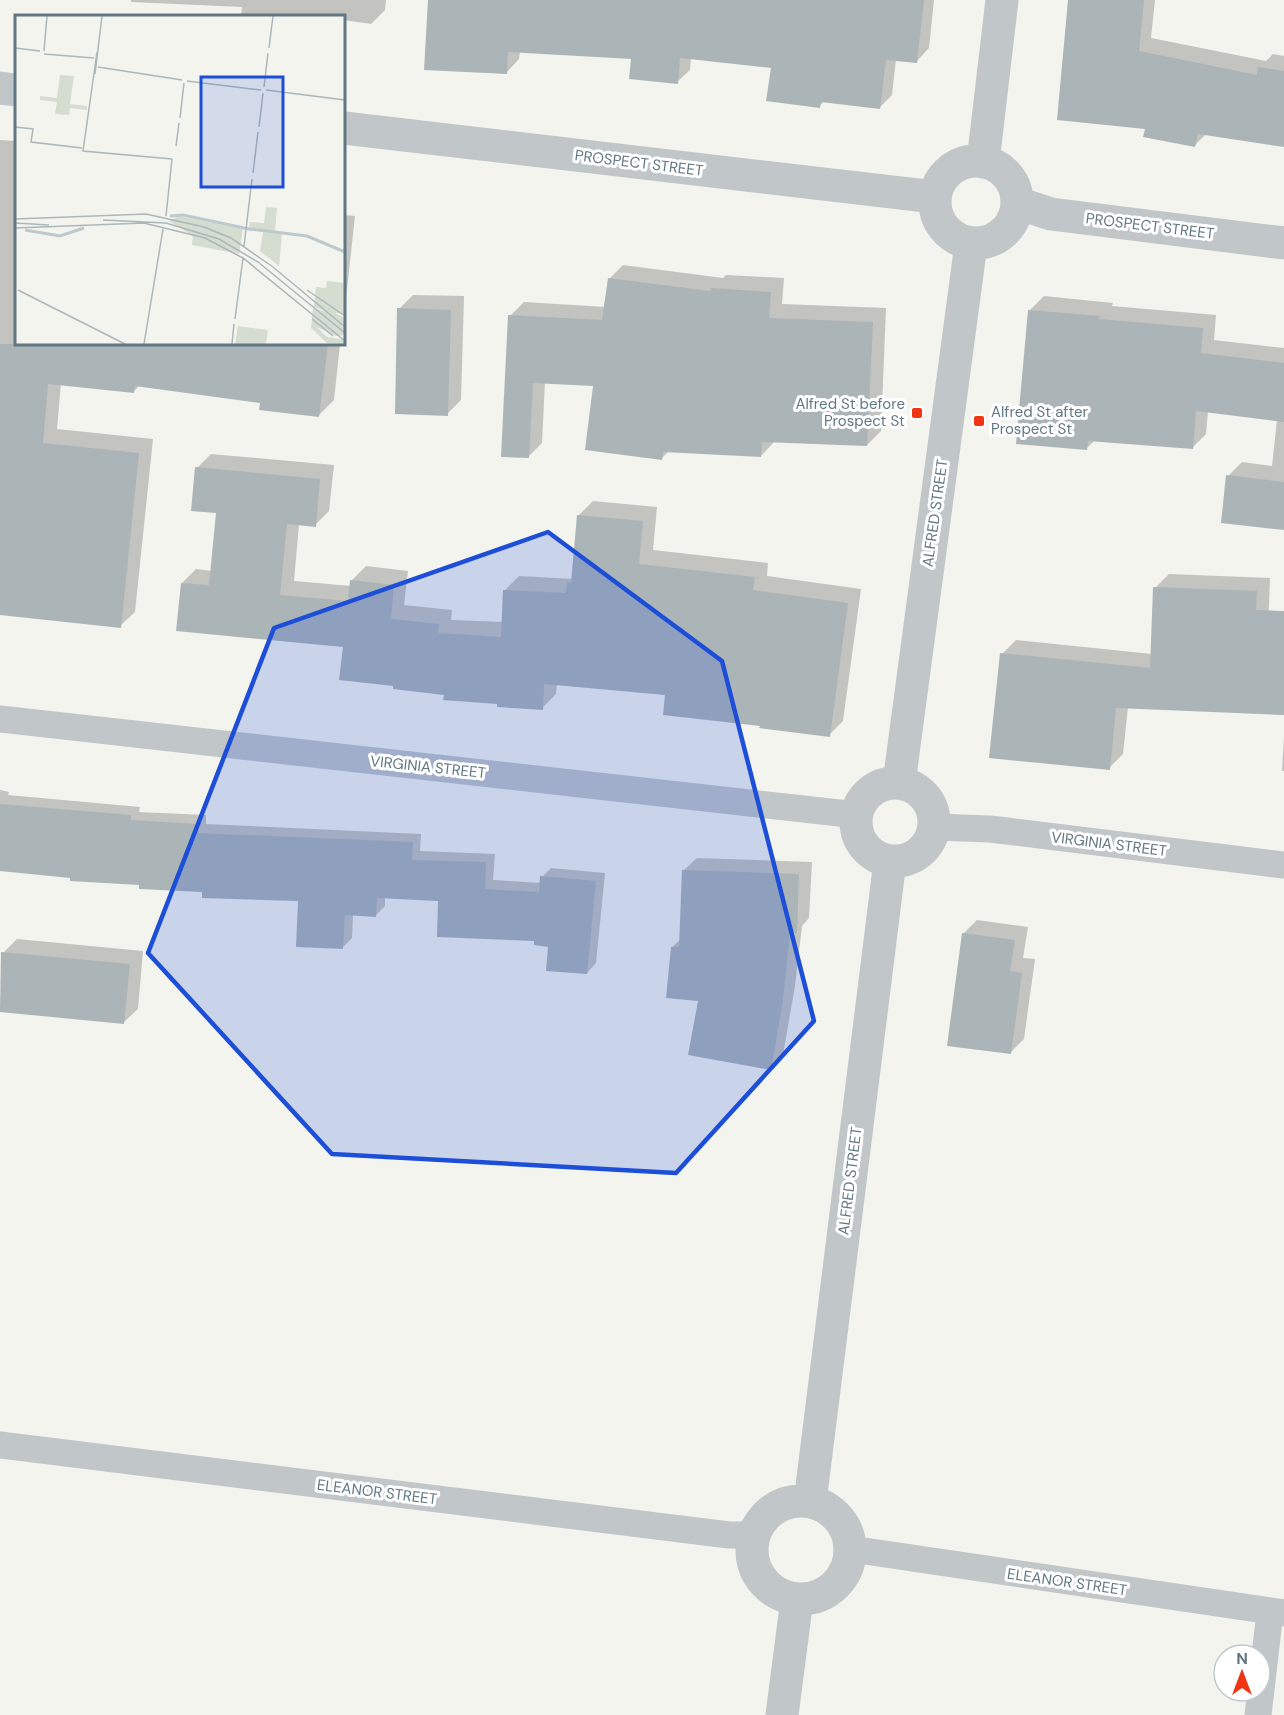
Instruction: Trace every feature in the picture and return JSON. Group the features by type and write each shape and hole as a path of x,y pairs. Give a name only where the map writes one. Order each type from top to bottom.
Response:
{"street":[{"path":"983,162 1002,0"},
{"path":"0,88 15,90"},
{"name":"PROSPECT STREET","path":"345,128 935,197"},
{"path":"970,161 996,166 1006,174 1014,185 1017,203 1013,221 1005,232 995,240 971,244 958,240 944,230 937,217 935,197 941,180 957,165 970,161"},
{"name":"PROSPECT STREET","path":"1017,203 1052,214 1284,243"},
{"name":"ALFRED STREET","path":"899,783 971,244"},
{"name":"VIRGINIA STREET","path":"0,719 857,815"},
{"path":"899,783 911,786 922,793 930,803 934,814 934,827 931,839 914,857 902,861 890,861 879,858 862,843 858,834 857,815 864,798 874,789 886,784 899,783"},
{"name":"VIRGINIA STREET","path":"934,827 990,829 1284,865"},
{"name":"ALFRED STREET","path":"810,1502 890,861"},
{"name":"ELEANOR STREET","path":"0,1445 729,1535 754,1535"},
{"path":"796,1501 823,1506 843,1524 849,1536 851,1549 848,1565 840,1580 828,1591 813,1597 797,1599 782,1595 770,1588 760,1577 754,1564 752,1549 754,1535 770,1511 782,1504 796,1501"},
{"name":"ELEANOR STREET","path":"851,1549 1277,1613"},
{"path":"782,1715 797,1599"},
{"path":"1258,1715 1277,1613"}],"highlighted area":[{"path":"548,532 722,661 814,1021 676,1173 332,1154 148,953 274,628"}],"building":[{"path":"428,0 924,0 917,63 886,60 880,109 821,102 820,108 766,101 771,68 680,58 678,84 629,79 631,59 508,52 507,74 424,70"},
{"path":"1068,0 1144,0 1139,51 1257,75 1258,67 1284,71 1284,147 1198,134 1195,147 1143,137 1145,129 1057,120"},
{"path":"608,278 710,291 711,288 771,292 769,318 873,322 867,446 762,442 761,457 663,452 662,460 585,450 593,386 533,383 529,458 501,457 508,315 602,320"},
{"path":"397,308 451,310 448,416 395,414"},
{"path":"1028,310 1203,328 1201,353 1284,363 1284,422 1196,411 1193,449 1088,441 1087,450 1016,444"},
{"path":"0,344 328,345 319,417 259,410 260,403 135,386 134,393 48,384 43,443 139,453 121,628 0,615"},
{"path":"195,467 320,479 316,527 287,524 280,595 348,601 350,580 394,585 391,619 439,624 438,633 501,637 503,590 566,593 567,582 571,583 577,515 643,521 639,564 755,577 753,590 848,603 830,737 663,715 665,695 544,684 543,710 443,700 444,695 339,680 343,647 176,631 181,583 209,585 216,513 191,511"},
{"path":"1226,475 1284,482 1284,530 1221,523"},
{"path":"1153,587 1257,591 1256,610 1284,611 1284,715 1116,708 1110,770 989,758 1000,653 1150,668"},
{"path":"0,804 131,815 131,820 198,824 198,833 413,842 412,860 486,862 485,889 539,892 540,876 596,881 587,974 546,971 548,947 534,945 534,941 437,937 438,901 377,898 376,917 345,915 343,949 296,947 298,901 202,898 202,892 139,889 139,885 70,881 70,878 0,871"},
{"path":"682,870 799,874 797,933 790,933 783,1000 771,1070 688,1055 698,1001 666,998 671,947 679,947"},
{"path":"962,933 1015,940 1010,971 1022,973 1011,1054 947,1046"},
{"path":"1,952 130,964 124,1024 0,1012"}],"place":[{"name":"Alfred St before Prospect St","path":"917,413"},
{"name":"Alfred St after Prospect St","path":"979,421"}]}
